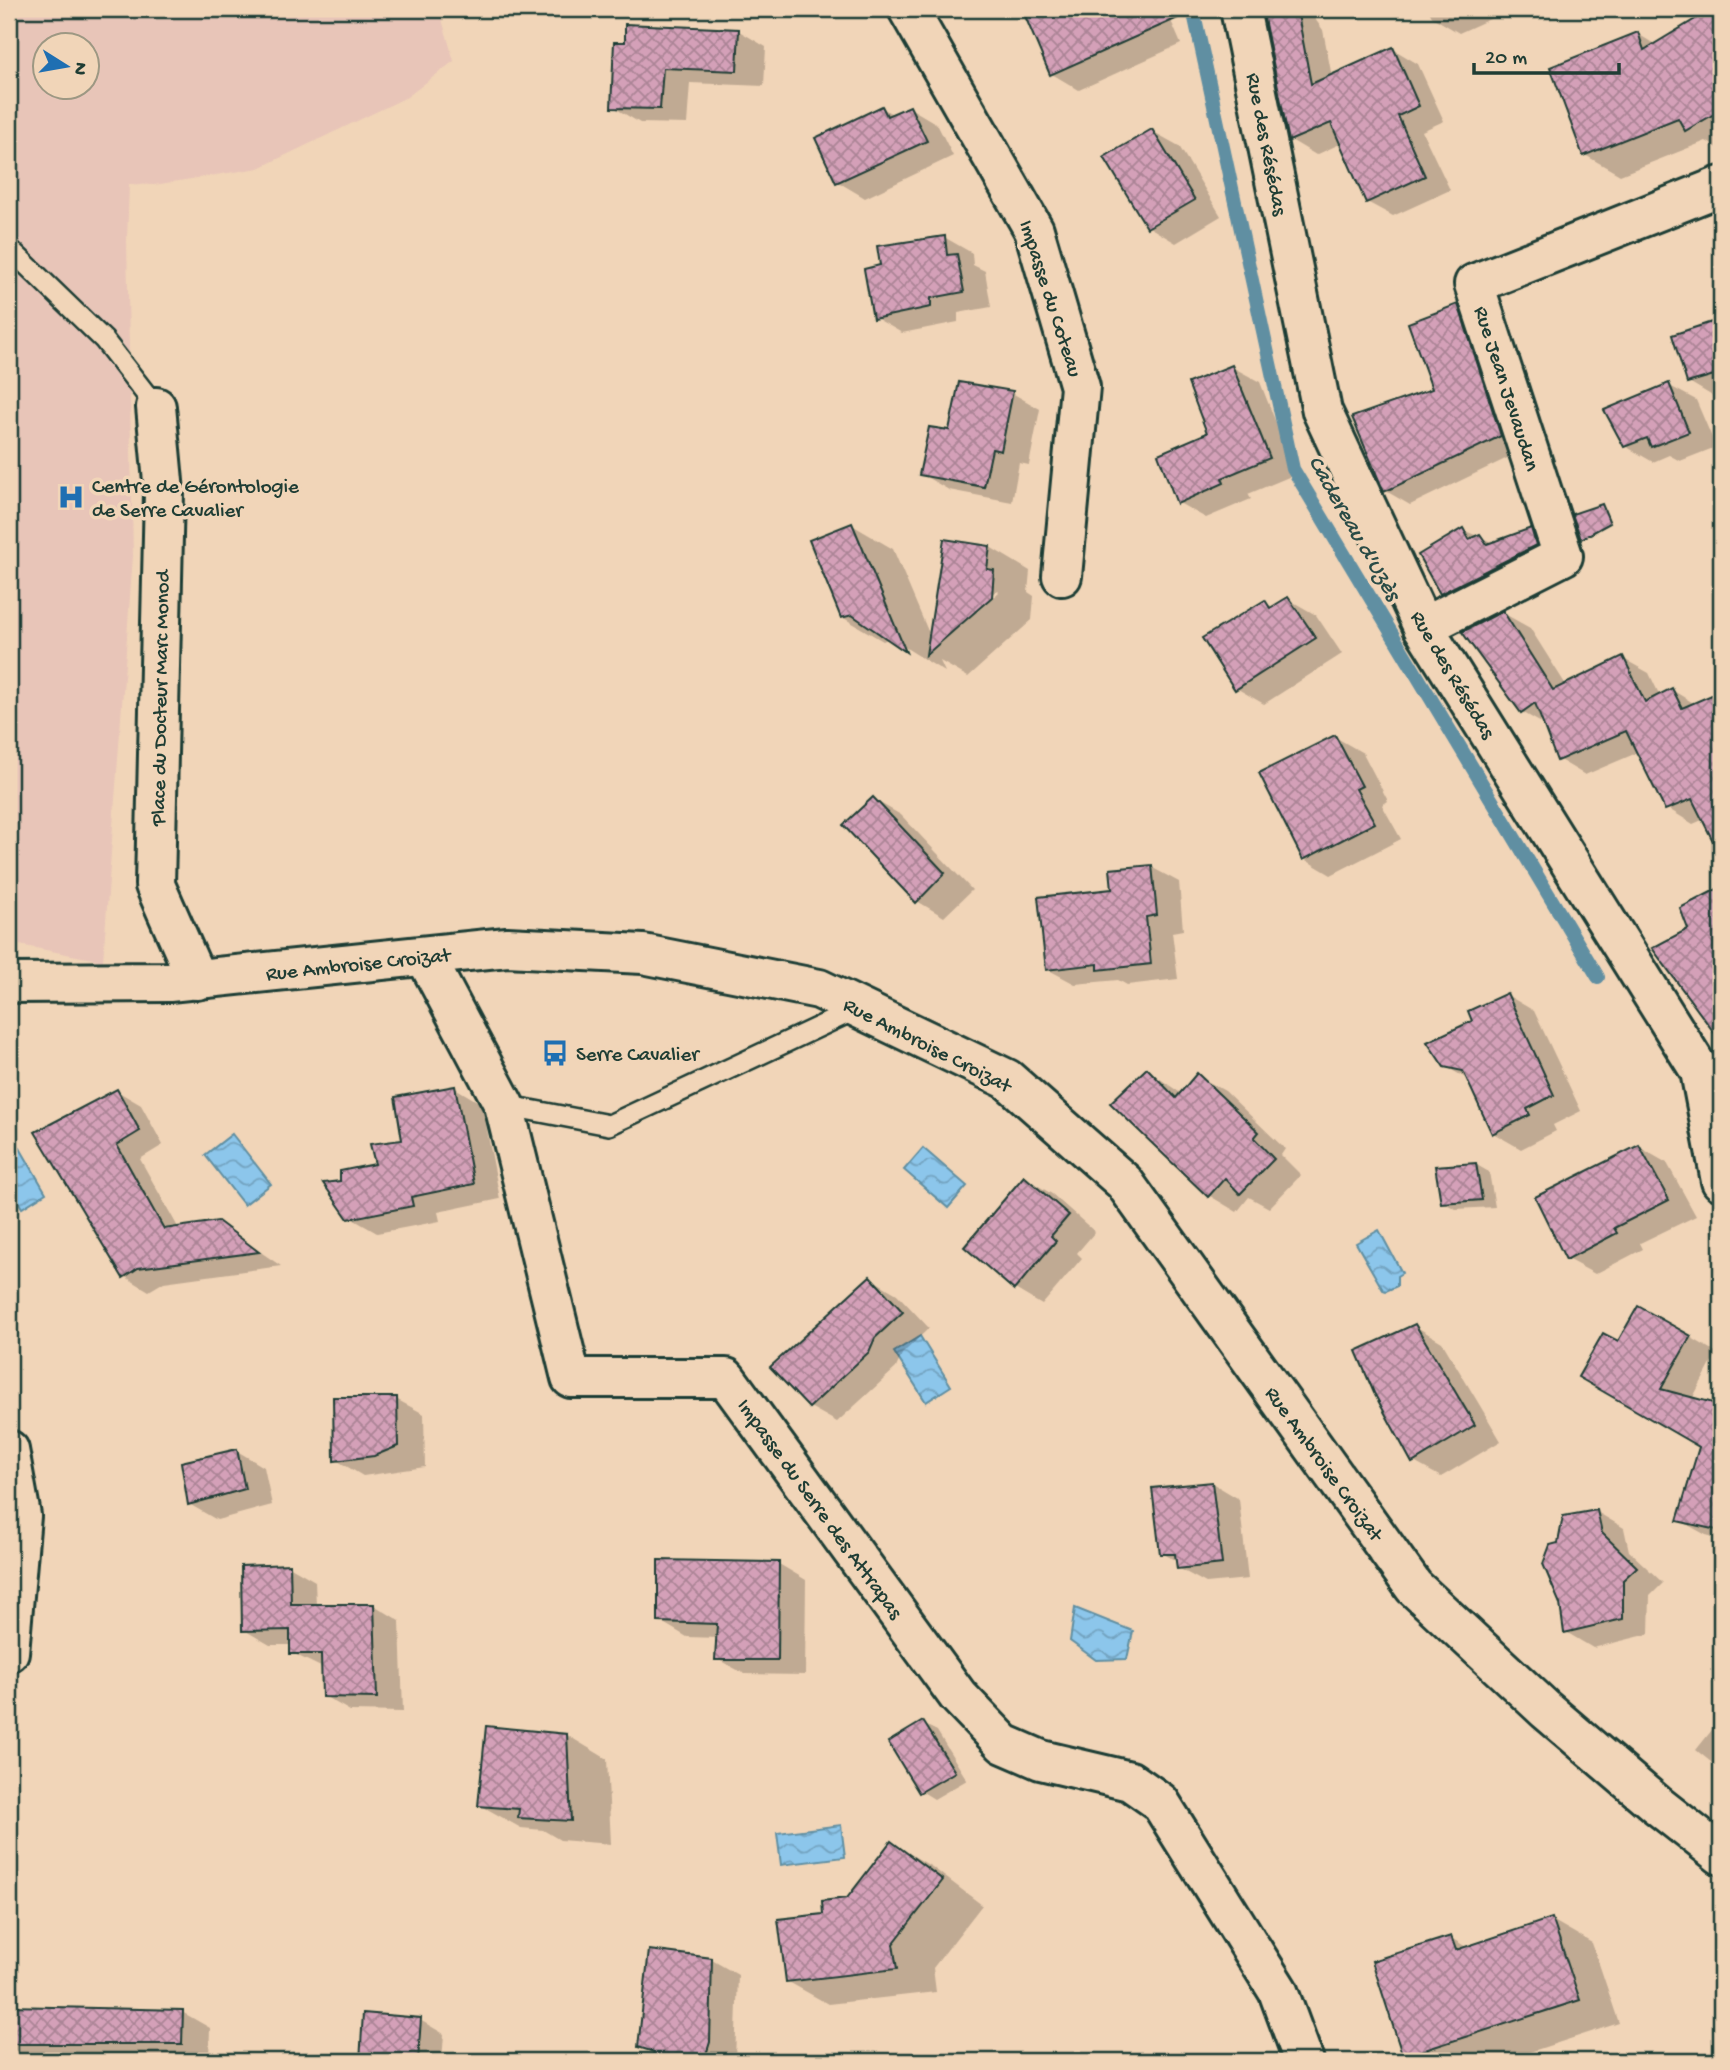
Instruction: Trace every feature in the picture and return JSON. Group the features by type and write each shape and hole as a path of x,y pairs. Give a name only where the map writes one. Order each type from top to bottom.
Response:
{"street":[{"name":"Impasse du Coteau","path":"908,9 1034,230 1080,387 1062,576"},
{"name":"Rue des Résédas","path":"1240,9 1322,411 1423,627 1710,1064 1721,1181"},
{"name":"Rue Jean Jevaudan","path":"1423,627 1563,556 1474,284 1721,186"},
{"name":"Place du Docteur Marc Monod","path":"156,407 164,492 155,885 197,980"},
{"name":"Rue Ambroise Croizat","path":"9,983 197,980 507,947 643,954 820,989 1007,1079 1124,1182 1414,1587 1546,1710 1656,1804 1721,1855"},
{"name":"Impasse du Serre des Attrapas","path":"425,956 504,1105 571,1378 726,1378 958,1696 1004,1744 1041,1760 1130,1781 1160,1802 1278,1991 1304,2061"},
{"path":"9,1450 21,1516 9,1652"}],"lane":[{"path":"9,248 104,340 156,407"},
{"path":"504,1105 609,1125 859,1008"}],"shaded area":[{"name":"Centre de Gérontologie de Serre Cavalier","path":"9,9 439,9 454,61 407,97 259,168 154,185 129,184 127,240 133,556 103,961 9,943"}],"water":[{"path":"232,1134 271,1184 244,1205 205,1155"},
{"path":"17,1143 46,1193 22,1208 9,1186 9,1148"},
{"path":"923,1148 967,1186 948,1208 904,1170"},
{"path":"1379,1230 1402,1273 1397,1276 1397,1286 1386,1291 1356,1243"},
{"path":"920,1336 951,1386 926,1402 894,1352"},
{"path":"1075,1608 1133,1631 1127,1659 1096,1660 1070,1641"},
{"path":"841,1825 845,1857 781,1865 777,1833"}],"building":[{"path":"1022,9 1198,9 1050,75"},
{"path":"1262,9 1297,9 1311,84 1393,47 1419,106 1398,116 1425,176 1366,203 1331,123 1289,141"},
{"path":"1712,9 1721,9 1721,110 1685,131 1678,118 1583,156 1550,67 1638,32 1644,50"},
{"path":"625,24 739,29 737,71 663,68 660,109 611,108 614,42 625,42"},
{"path":"882,106 887,116 910,106 927,141 836,183 815,138"},
{"path":"1152,129 1195,200 1147,228 1104,157"},
{"path":"945,236 947,255 957,254 964,292 931,298 931,307 873,319 864,269 880,265 877,246"},
{"path":"1458,304 1501,436 1384,492 1352,417 1432,389 1408,323"},
{"path":"1721,319 1721,373 1687,383 1672,335"},
{"path":"1232,365 1270,458 1222,478 1224,483 1177,504 1158,454 1207,433 1188,383"},
{"path":"959,382 1013,391 1001,451 992,449 984,487 919,475 929,427 949,430"},
{"path":"1669,383 1689,432 1651,447 1647,438 1624,447 1604,410"},
{"path":"1602,504 1610,523 1581,539 1572,514"},
{"path":"852,523 906,652 852,615 841,618 809,540"},
{"path":"1463,528 1469,539 1480,534 1487,544 1531,528 1536,545 1440,594 1418,555"},
{"path":"944,539 990,546 987,569 994,570 992,597 926,655"},
{"path":"1288,597 1316,638 1235,690 1202,638 1265,600 1270,608"},
{"path":"1503,611 1553,690 1623,656 1645,702 1672,688 1682,708 1721,691 1721,857 1692,799 1665,810 1626,731 1557,761 1535,703 1521,713 1462,632"},
{"path":"1335,735 1362,786 1356,789 1375,823 1303,860 1259,773"},
{"path":"873,797 945,873 916,903 843,825"},
{"path":"1152,865 1157,915 1146,917 1151,964 1098,970 1098,964 1046,970 1038,897 1112,889 1110,869"},
{"path":"1721,887 1721,1042 1652,948 1688,929 1680,908"},
{"path":"1507,993 1554,1095 1527,1109 1530,1115 1492,1134 1463,1071 1444,1067 1427,1042 1472,1021 1468,1011"},
{"path":"1147,1068 1176,1098 1197,1073 1259,1132 1254,1138 1274,1159 1240,1194 1225,1178 1208,1197 1110,1103"},
{"path":"455,1086 474,1184 411,1197 413,1206 348,1219 323,1183 340,1181 340,1171 375,1164 370,1144 402,1140 395,1097"},
{"path":"117,1089 140,1131 117,1145 164,1229 218,1221 259,1252 138,1268 123,1278 35,1132"},
{"path":"1639,1145 1669,1200 1614,1228 1617,1233 1566,1260 1535,1197"},
{"path":"1476,1163 1482,1200 1441,1203 1435,1166"},
{"path":"1024,1176 1069,1215 1051,1236 1056,1241 1014,1290 964,1247"},
{"path":"870,1276 903,1312 875,1338 869,1352 809,1408 770,1367"},
{"path":"1638,1306 1691,1336 1661,1389 1721,1405 1721,1531 1677,1521 1699,1447 1578,1377 1603,1333 1618,1341"},
{"path":"1415,1324 1475,1425 1412,1463 1374,1393 1356,1351"},
{"path":"333,1397 397,1397 398,1446 374,1456 334,1461"},
{"path":"237,1449 245,1489 188,1505 181,1462"},
{"path":"1212,1482 1222,1564 1177,1569 1175,1554 1160,1554 1152,1488"},
{"path":"1597,1510 1602,1533 1637,1567 1623,1580 1623,1619 1564,1633 1560,1604 1543,1564 1550,1545 1558,1543 1563,1516"},
{"path":"658,1560 779,1562 778,1660 715,1660 717,1624 658,1622"},
{"path":"290,1564 291,1604 374,1604 377,1698 322,1697 321,1654 290,1654 290,1630 242,1631 241,1566"},
{"path":"923,1721 955,1772 919,1793 888,1742"},
{"path":"486,1726 567,1734 571,1821 518,1818 519,1809 478,1806"},
{"path":"891,1841 943,1880 893,1944 897,1969 786,1982 778,1919 823,1914 822,1901 847,1898"},
{"path":"1552,1918 1580,2000 1403,2057 1372,1961 1451,1936 1456,1950"},
{"path":"649,1950 712,1958 710,2042 704,2061 651,2061 654,2052 638,2047"},
{"path":"9,2006 183,2010 182,2044 9,2044"},
{"path":"363,2013 421,2018 418,2061 360,2061"}],"waterway":[{"name":"Cadereau d'Uzès","path":"1193,9 1293,469 1598,977"}],"place":[{"name":"Centre de Gérontologie de Serre Cavalier","path":"71,497"},
{"name":"Serre Cavalier","path":"555,1053"}]}
